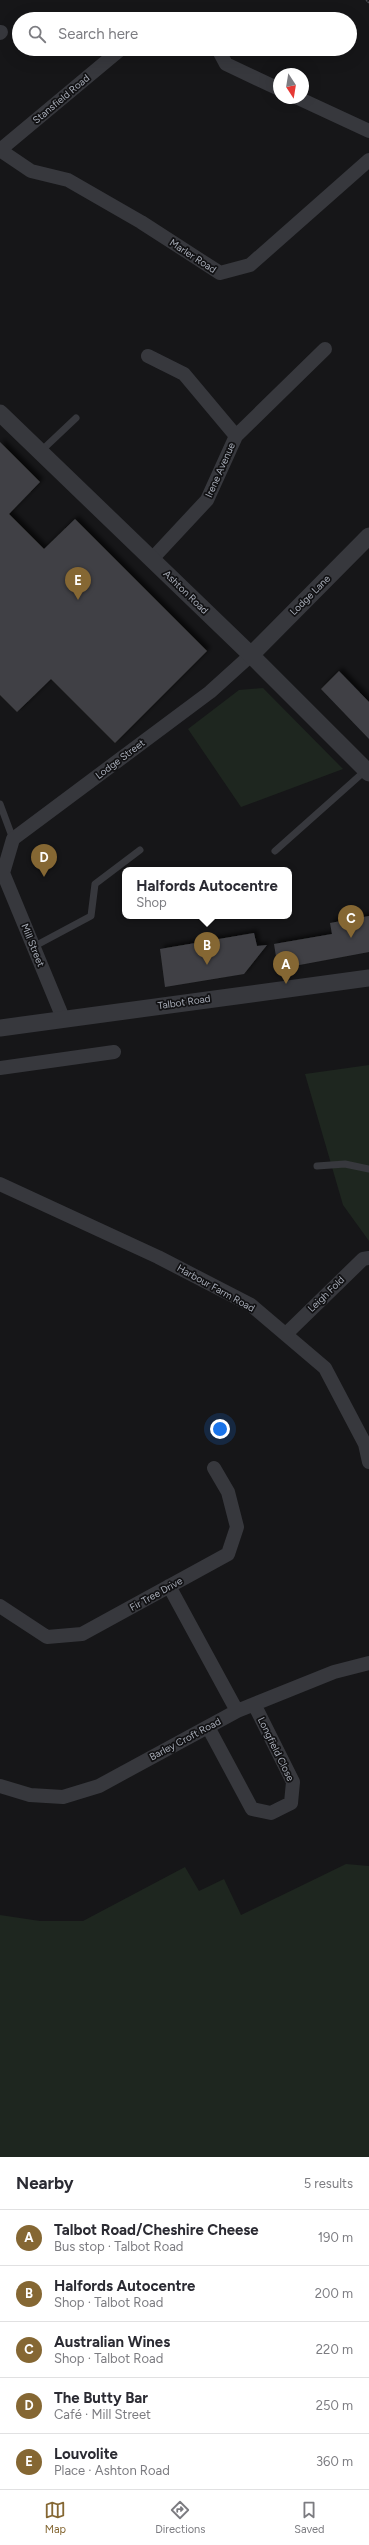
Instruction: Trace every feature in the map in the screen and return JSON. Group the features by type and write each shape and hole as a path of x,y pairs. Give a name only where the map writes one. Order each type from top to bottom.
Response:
{"street":[{"name":"Stansfield Road","path":"0,150 113,56"},
{"path":"222,56 226,64 273,86"},
{"path":"309,103 369,131"},
{"name":"Marler Road","path":"0,150 31,171 68,180 141,222 220,273 250,265 369,160"},
{"name":"Irene Avenue","path":"152,559 207,500 236,436 325,349"},
{"path":"148,356 184,374 236,436"},
{"name":"Ashton Road","path":"0,413 251,654 368,772"},
{"name":"Lodge Lane","path":"251,654 369,536"},
{"name":"Lodge Street","path":"13,839 210,692 251,654"},
{"path":"2,873 13,839"},
{"name":"Mill Street","path":"2,873 63,1018"},
{"name":"Talbot Road","path":"0,1028 63,1018 369,978"},
{"path":"0,1068 114,1052"},
{"name":"Harbour Farm Road","path":"0,1184 158,1257 251,1305 325,1368 365,1444 369,1462"},
{"name":"Leigh Fold","path":"286,1334 367,1256"},
{"name":"Fir Tree Drive","path":"0,1606 47,1637 82,1634 228,1554 237,1527 228,1492 214,1468"},
{"path":"169,1586 237,1711"},
{"name":"Barley Croft Road","path":"0,1786 30,1795 63,1797 99,1786 237,1711 334,1672 369,1663"},
{"name":"Longfield Close","path":"208,1727 252,1809 271,1813 291,1803 293,1782 254,1704"}],"lane":[{"path":"40,452 76,418"},
{"path":"275,851 368,772"},
{"path":"0,804 13,839"},
{"path":"33,947 91,916 95,884 140,850"},
{"path":"317,1166 345,1164 369,1168"}],"shaded area":[{"path":"263,688 343,769 241,807 188,729 239,690"},
{"path":"369,1065 369,1241 343,1205 305,1074"},
{"path":"346,1864 369,1866 369,2157 0,2157 0,1915 40,1921 83,1921 185,1867 199,1891 224,1879 241,1915"}],"building":[{"path":"0,442 40,482 9,514 44,549 75,519 207,651 115,743 51,679 17,712 0,695"},
{"path":"339,671 369,702 369,739 321,689"},
{"path":"369,916 369,952 278,969 274,944 332,934 330,923"},
{"path":"254,933 257,946 267,945 244,974 165,987 160,949"}],"place":[{"name":"Louvolite","path":"78,600"},
{"name":"The Butty Bar","path":"44,877"},
{"name":"Australian Wines","path":"351,938"},
{"name":"Halfords Autocentre","path":"207,965"},
{"name":"Talbot Road/Cheshire Cheese","path":"286,984"}]}
